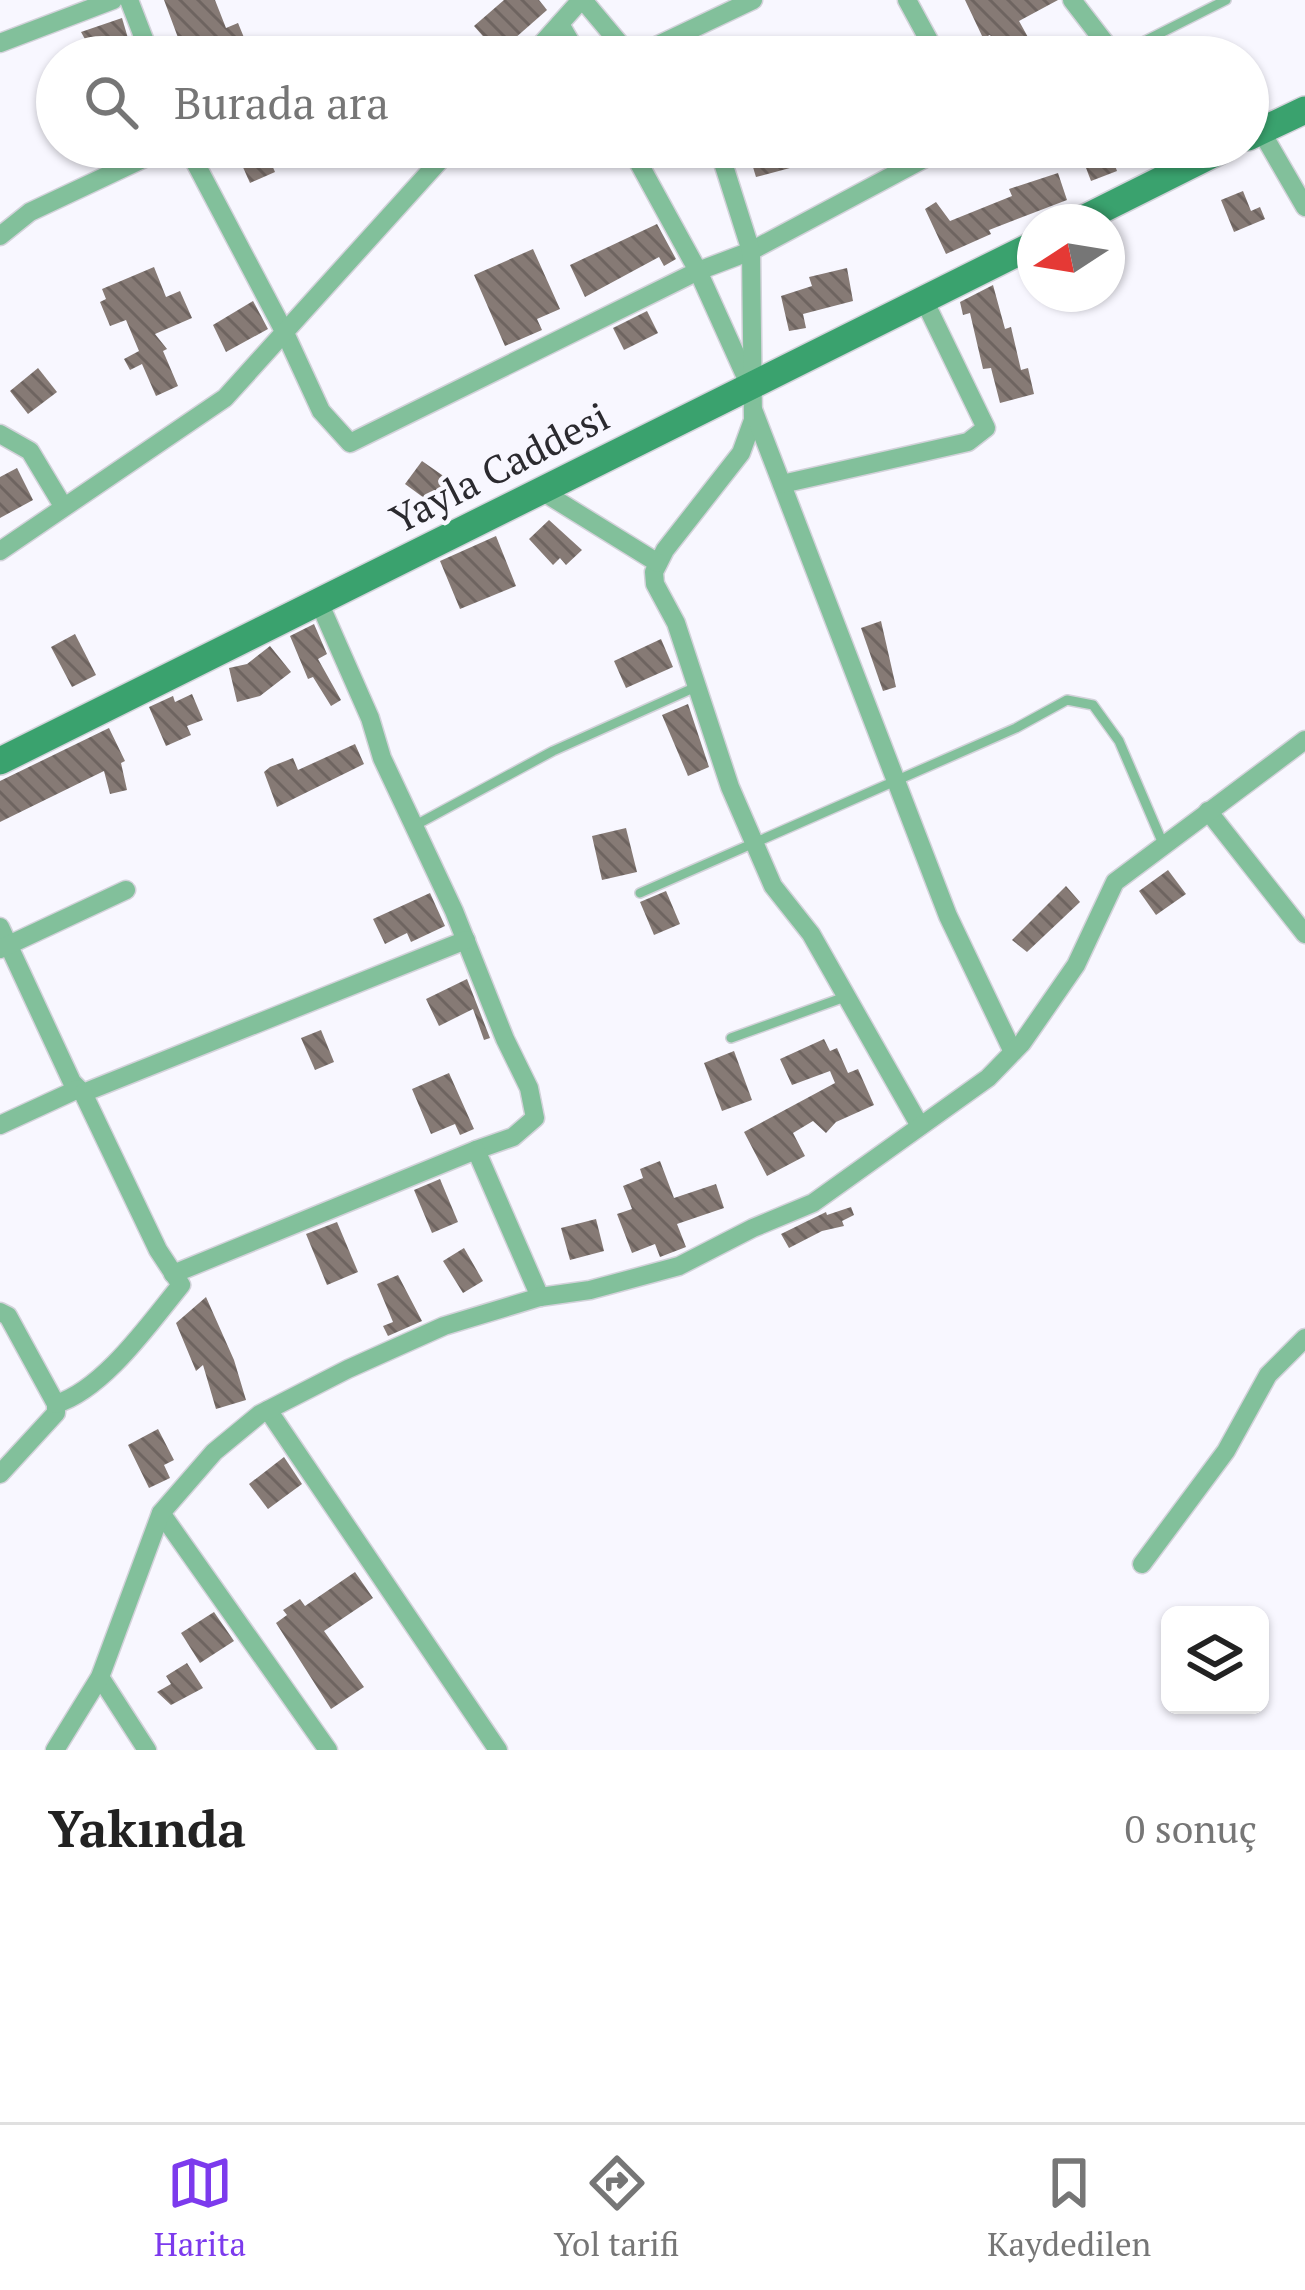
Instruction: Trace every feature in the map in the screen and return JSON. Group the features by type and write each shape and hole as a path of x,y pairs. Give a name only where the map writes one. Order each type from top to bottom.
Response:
{"street":[{"path":"0,43 113,0"},
{"path":"128,0 143,36"},
{"path":"549,36 582,0 614,36"},
{"path":"677,36 753,0"},
{"path":"907,0 927,36"},
{"path":"1072,0 1099,36"},
{"path":"560,24 567,36"},
{"path":"1269,127 1305,110"},
{"path":"1269,155 1305,207"},
{"path":"0,236 30,212 123,168"},
{"path":"198,168 320,411 350,442 698,271 751,251 907,168"},
{"path":"0,551 225,398 433,168"},
{"path":"642,168 698,271 752,392 782,484 948,916 1012,1052"},
{"path":"725,168 751,251 752,392 741,453 658,563 656,584 676,623 773,886 811,934 920,1126"},
{"path":"1106,204 1165,168"},
{"name":"Yayla Caddesi","path":"0,761 540,490 752,392 1017,253"},
{"path":"782,484 968,442 986,428 924,300"},
{"path":"0,434 30,451 63,506"},
{"path":"540,490 658,563"},
{"path":"173,1274 513,1137 535,1118 529,1088 318,601"},
{"path":"55,1750 100,1677 160,1513 214,1452 268,1410 444,1326 540,1297 590,1290 679,1266 814,1203 956,1104 1012,1052 1076,965 1114,882 1305,740"},
{"path":"1208,811 1305,934"},
{"path":"56,1405 87,1387 127,1350 181,1286 3,940 126,890"},
{"path":"0,1125 466,940"},
{"path":"476,1150 540,1297"},
{"path":"0,1312 8,1316 56,1405 54,1419 0,1474"},
{"path":"1142,1564 1226,1451 1268,1375 1305,1338"},
{"path":"268,1410 498,1750"},
{"path":"160,1513 328,1750"},
{"path":"100,1677 147,1750"}],"lane":[{"path":"1156,36 1226,0"},
{"path":"414,826 553,752 698,686"},
{"path":"640,893 1016,728 1066,700 1093,705 1118,741 1164,846"},
{"path":"731,1038 847,996"}],"building":[{"path":"164,0 215,0 226,28 238,23 243,36 177,36"},
{"path":"504,0 539,0 547,10 517,36 483,36 474,26"},
{"path":"965,0 1058,0 1019,21 1027,36 982,36"},
{"path":"122,18 127,36 83,36 81,32"},
{"path":"243,168 273,168 275,172 250,183"},
{"path":"753,168 790,168 756,177"},
{"path":"1086,168 1116,168 1117,171 1091,181"},
{"path":"1058,173 1067,200 1017,204 1017,219 946,254 925,209 936,202 950,221 1012,196 1009,189"},
{"path":"1243,191 1251,211 1260,207 1265,219 1234,232 1221,200"},
{"path":"657,224 676,259 664,266 659,257 585,297 570,265"},
{"path":"533,249 560,309 537,319 542,330 505,346 474,275"},
{"path":"154,267 166,297 180,291 192,318 155,334 167,349 163,351 178,386 156,396 142,364 130,370 124,359 139,351 126,320 110,326 100,302 106,299 102,289"},
{"path":"847,268 853,301 803,314 806,328 789,331 781,296 812,286 809,277"},
{"path":"993,285 1005,329 1011,327 1021,370 1028,368 1034,394 1000,403 991,368 983,369 970,313 963,315 960,302"},
{"path":"253,301 268,329 226,352 213,325"},
{"path":"647,311 658,333 624,350 613,328"},
{"path":"38,368 57,392 28,414 10,391"},
{"path":"422,461 452,482 435,506 405,484"},
{"path":"17,468 33,500 0,518 0,477"},
{"path":"549,520 582,550 566,565 560,558 553,565 529,539"},
{"path":"496,536 516,586 460,609 440,561"},
{"path":"881,621 896,687 883,691 861,628"},
{"path":"314,624 327,654 318,659 341,700 331,706 313,677 308,679 290,636"},
{"path":"75,634 96,675 72,687 51,647"},
{"path":"661,639 673,667 626,688 614,661"},
{"path":"270,646 291,672 260,696 237,702 229,668 247,664"},
{"path":"192,694 203,720 187,726 191,735 166,746 149,707"},
{"path":"688,704 709,767 688,776 662,715"},
{"path":"109,728 125,761 121,763 127,790 110,794 104,771 0,822 0,781"},
{"path":"355,744 364,764 277,807 264,772 270,767 293,758 298,770"},
{"path":"626,828 637,872 602,880 592,836"},
{"path":"1168,870 1186,894 1156,915 1139,891"},
{"path":"1066,886 1080,902 1027,952 1012,940"},
{"path":"666,891 680,924 654,935 640,902"},
{"path":"430,893 445,926 411,942 407,933 385,944 373,919"},
{"path":"467,979 490,1038 484,1040 473,1009 439,1026 426,999"},
{"path":"321,1030 334,1062 315,1070 301,1038"},
{"path":"824,1039 830,1051 837,1048 848,1073 858,1069 874,1105 836,1122 826,1133 813,1121 793,1133 805,1156 767,1176 744,1132 835,1083 830,1071 792,1085 780,1059"},
{"path":"734,1051 752,1100 722,1111 704,1063"},
{"path":"449,1073 474,1129 460,1135 455,1124 431,1134 412,1089"},
{"path":"660,1161 674,1198 716,1184 724,1208 677,1224 686,1247 660,1257 655,1244 632,1253 617,1214 632,1209 623,1186 643,1178 640,1169"},
{"path":"440,1179 458,1222 432,1233 414,1190"},
{"path":"851,1207 854,1215 842,1221 844,1226 789,1248 781,1234 826,1212"},
{"path":"596,1219 604,1251 570,1260 561,1228"},
{"path":"337,1222 358,1272 327,1285 306,1234"},
{"path":"464,1248 483,1281 463,1293 443,1261"},
{"path":"398,1275 422,1321 388,1336 383,1326 393,1322 377,1284"},
{"path":"206,1297 246,1400 216,1409 203,1365 196,1371 176,1323"},
{"path":"158,1429 174,1460 164,1465 170,1478 149,1488 128,1445"},
{"path":"284,1457 302,1484 268,1509 249,1484"},
{"path":"355,1572 373,1598 324,1631 364,1687 331,1709 276,1623 287,1615 283,1610 300,1599 305,1606"},
{"path":"214,1612 234,1641 200,1663 181,1633"},
{"path":"187,1663 203,1688 171,1705 157,1692 171,1684 166,1676"}]}
